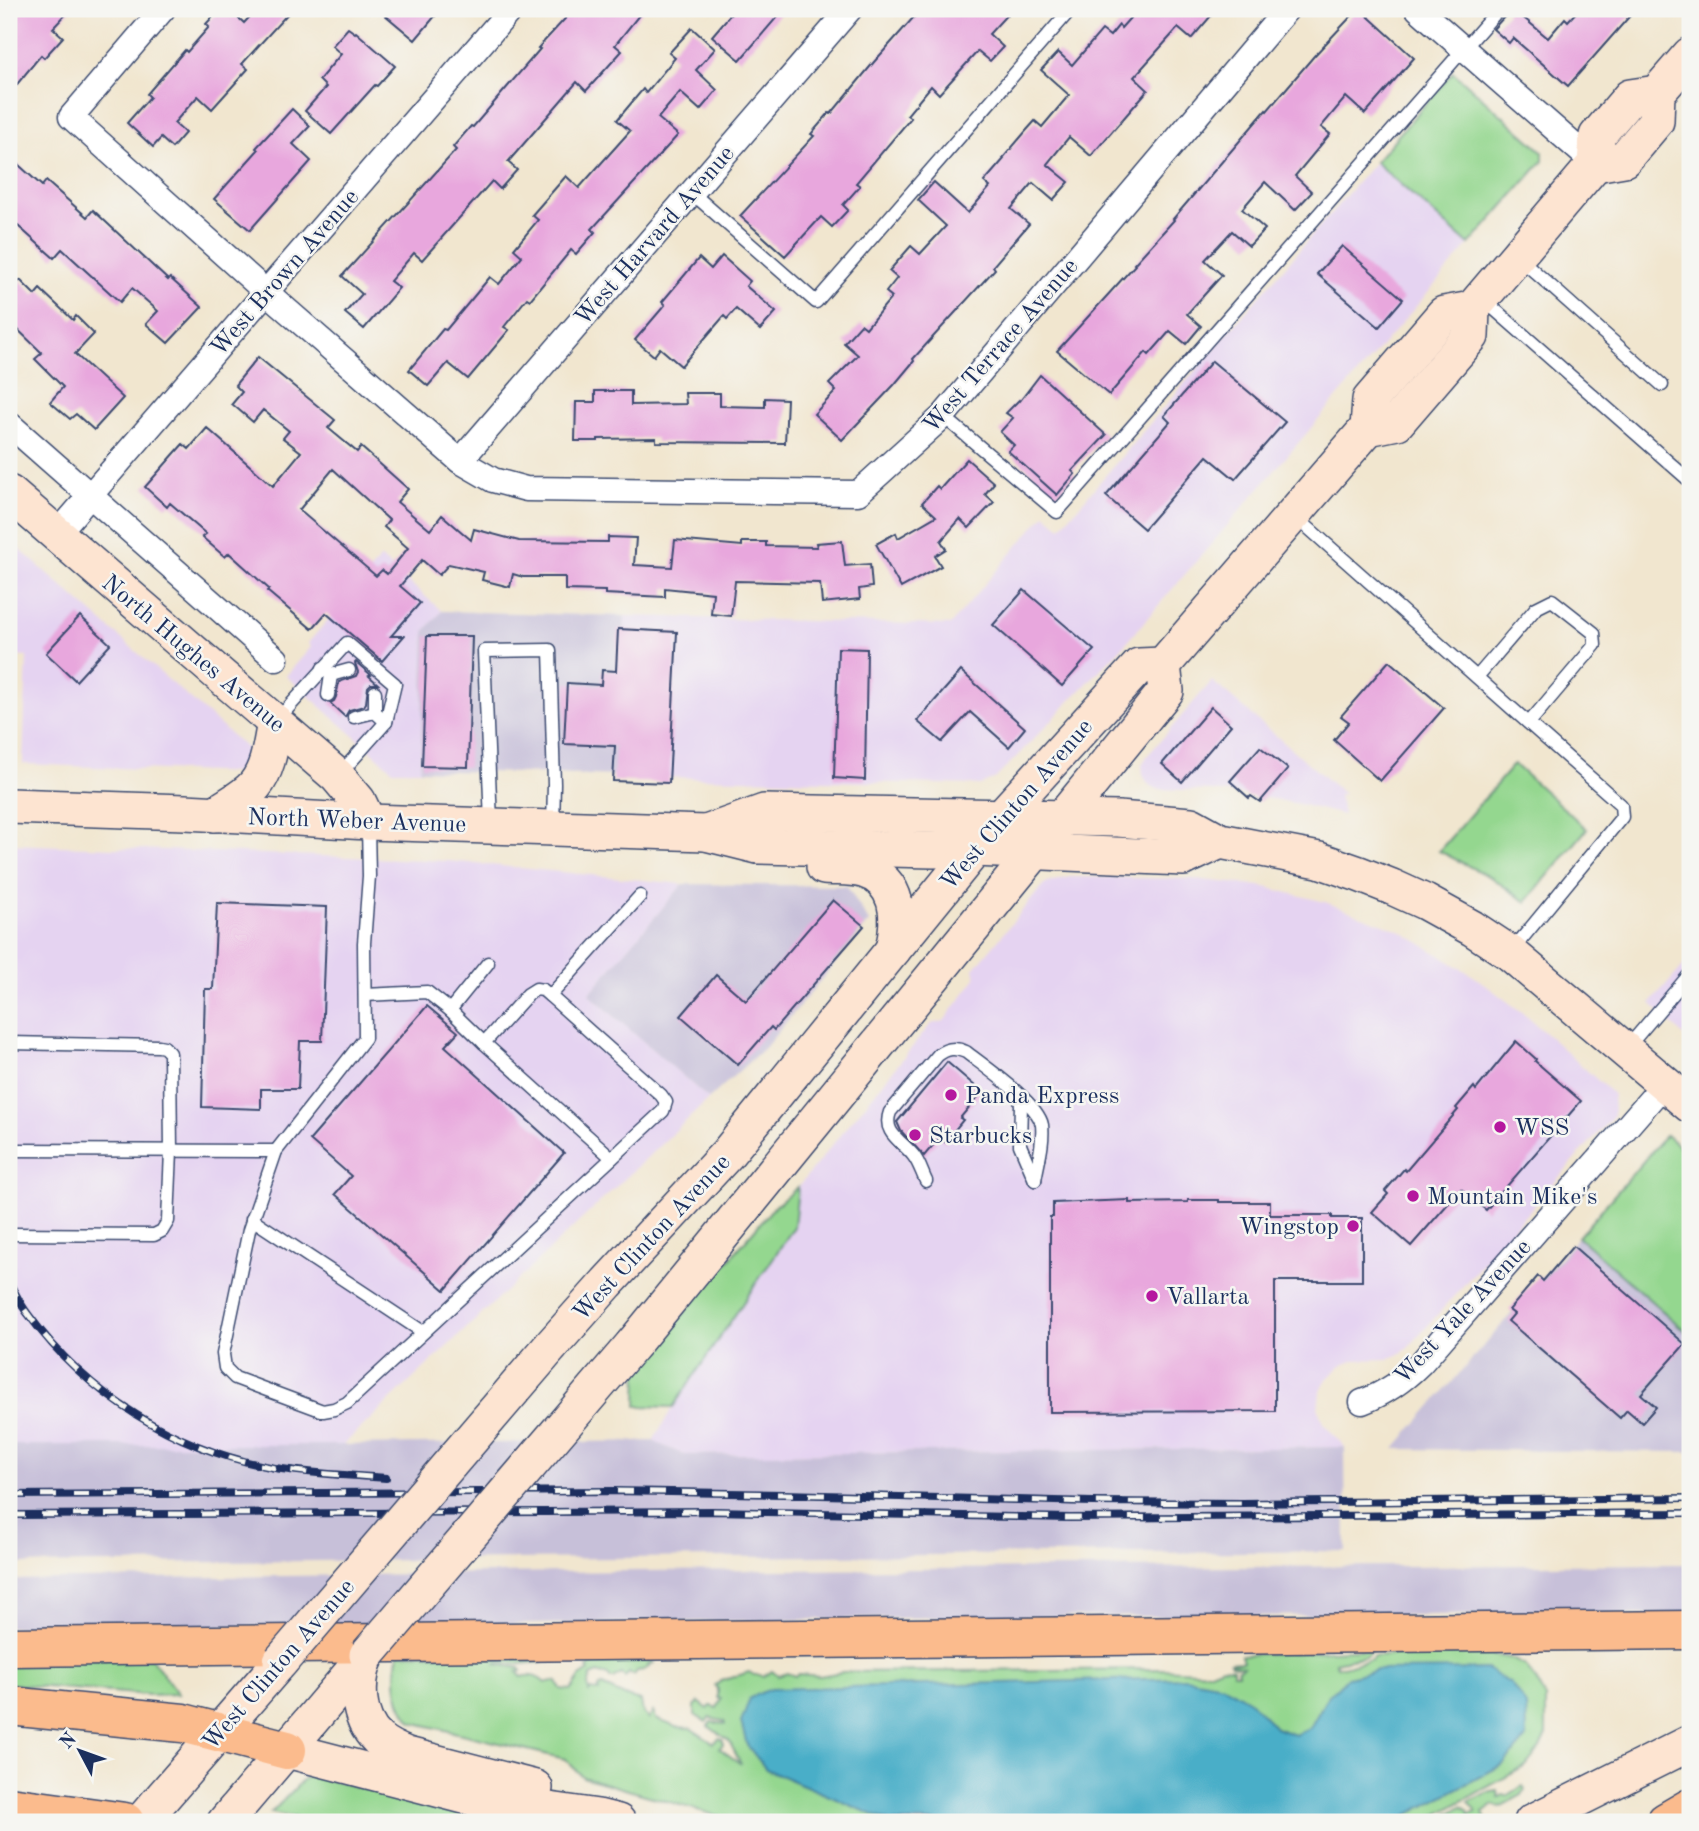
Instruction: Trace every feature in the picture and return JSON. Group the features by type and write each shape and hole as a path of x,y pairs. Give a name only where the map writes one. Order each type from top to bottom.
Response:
{"highway":[{"path":"9,1647 1690,1630"},
{"path":"9,1706 183,1723 287,1750"},
{"path":"9,1806 125,1822"},
{"path":"1666,1822 1690,1808"}],"main road":[{"path":"1163,665 1368,428 1370,400 1444,314 1476,303 1595,164 1624,159 1656,121 1657,93 1690,55"},
{"name":"North Hughes Avenue","path":"9,493 337,776 358,801 368,822"},
{"name":"West Clinton Avenue","path":"142,1822 551,1346 727,1154 1001,817 1139,666 1163,665 1166,691 634,1343 225,1822"},
{"path":"215,814 255,785 262,773 275,722"},
{"name":"North Weber Avenue","path":"9,806 368,822 706,832 758,846 791,847 974,849 1184,858 1220,841"},
{"name":"North Weber Avenue","path":"706,832 764,813 1118,819 1191,825 1220,841 1319,860 1425,902 1510,953 1678,1094"},
{"path":"791,847 808,866 866,871 890,890 898,919 893,950"},
{"path":"367,1655 359,1678 359,1692 368,1724 377,1738 392,1748 424,1761 530,1786 608,1820"},
{"path":"1532,1822 1690,1743"},
{"path":"287,1750 480,1800 608,1820"}],"street":[{"name":"West Terrace Avenue","path":"163,9 71,117 460,461 493,480 526,489 858,493 943,416 1287,9"},
{"name":"West Brown Avenue","path":"56,535 511,9"},
{"name":"West Harvard Avenue","path":"460,461 850,9"},
{"path":"1418,9 1595,164"},
{"path":"9,424 276,659"},
{"name":"West Yale Avenue","path":"1362,1402 1395,1386 1420,1363 1678,1094"}],"lane":[{"path":"691,192 816,302 1071,9"},
{"path":"943,416 1057,512 1499,9"},
{"path":"1517,256 1662,385"},
{"path":"1476,303 1690,481"},
{"path":"1294,515 1621,805 1622,817 1510,953"},
{"path":"1476,677 1536,608 1552,600 1594,633 1595,645 1529,723"},
{"path":"328,695 331,675 347,643 395,684 386,722 337,776"},
{"path":"491,825 484,651 550,650 553,827"},
{"path":"275,722 331,675 349,670"},
{"path":"354,717 370,708 375,692"},
{"path":"370,708 386,722"},
{"path":"368,822 369,877 364,943 365,1038 276,1151 252,1219 223,1354 225,1368 236,1378 323,1411 347,1403 663,1111 666,1102 662,1095 543,990 536,989 528,994 484,1044"},
{"path":"550,996 640,896"},
{"path":"450,1010 488,963"},
{"path":"1625,1050 1690,974"},
{"path":"365,995 427,992 612,1158"},
{"path":"9,1043 164,1047 170,1053 171,1151 168,1221 162,1231 154,1235 9,1234"},
{"path":"926,1181 914,1155 893,1136 887,1119 938,1055 944,1050 959,1048 1015,1091 1035,1109 1042,1124 1042,1142 1035,1180 1020,1146 1021,1099 1015,1091"},
{"path":"9,1150 276,1151"},
{"path":"252,1219 423,1332"}],"shaded area":[{"path":"1375,162 1469,245 1125,644 996,778 980,785 620,776 625,616 950,625 1045,514 1061,527"},
{"path":"9,540 245,747 249,752 242,771 237,773 23,764 27,657 9,656"},
{"path":"381,558 442,611 425,631 420,770 393,770 286,676 311,647 308,643"},
{"path":"442,611 625,616 620,776 420,770 425,631"},
{"path":"1212,681 1344,794 1339,795 1343,815 1255,796 1157,789 1148,784 1142,765 1147,756"},
{"path":"9,844 449,861 683,884 589,994 709,1099 343,1445 9,1445"},
{"path":"1070,877 1192,879 1261,886 1325,902 1399,930 1475,977 1524,1014 1613,1094 1614,1115 1408,1348 1387,1359 1356,1360 1340,1366 1327,1379 1320,1392 1318,1409 1323,1423 1345,1447 684,1455 653,1441 794,1227 798,1187 931,1024 944,1021 976,978 974,969 1044,884"},
{"path":"683,884 847,886 869,922 768,1044 709,1099 589,994"},
{"path":"1690,958 1690,1043 1651,1003"},
{"path":"1578,1237 1690,1335 1690,1452 1394,1449"},
{"path":"653,1441 684,1455 1345,1447 1346,1551 9,1564 9,1445"},
{"path":"1690,1564 1690,1614 955,1617 418,1626 9,1627 9,1580 628,1571"}],"green space":[{"path":"1453,72 1543,152 1543,161 1469,245 1375,162"},
{"path":"1514,764 1587,829 1526,902 1492,878 1439,851"},
{"path":"1666,1135 1690,1156 1690,1335 1578,1237"},
{"path":"798,1187 794,1227 673,1407 637,1406 638,1367 773,1208"},
{"path":"1372,1649 1366,1656 1335,1662 1337,1666 1343,1667 1372,1659 1373,1656 1416,1652 1472,1652 1510,1658 1526,1666 1546,1698 1546,1735 1540,1748 1526,1766 1424,1822 1394,1822 1504,1764 1527,1737 1328,1696 1310,1729 1295,1735 1275,1728 1251,1702 747,1745 766,1769 890,1822 739,1822 583,1777 565,1759 412,1722 402,1706 396,1681 399,1653 541,1656 541,1662 496,1664 520,1668 521,1671 517,1672 522,1677 534,1676 545,1683 557,1682 561,1689 571,1690 594,1663 610,1660 651,1660 654,1663 648,1664 650,1666 634,1675 629,1673 625,1677 621,1674 614,1679 610,1679 606,1674 591,1676 589,1692 599,1692 602,1686 641,1701 643,1713 649,1719 653,1712 656,1719 676,1727 690,1728 713,1743 719,1738 723,1745 719,1748 741,1764 729,1741 708,1726 711,1722 725,1724 724,1721 709,1718 706,1722 695,1715 695,1706 699,1702 708,1709 711,1706 717,1708 721,1699 718,1698 718,1689 715,1686 721,1681 749,1672 763,1677 772,1671 778,1676 787,1673 795,1676 820,1676 842,1672 1163,1669 1210,1672 1222,1667 1233,1668 1233,1673 1238,1673 1237,1669 1243,1666 1230,1662 1243,1661 1241,1655"},
{"path":"151,1658 178,1694 149,1695 9,1684 9,1659"},
{"path":"309,1776 494,1822 316,1822 271,1813"},
{"path":"1523,1786 1525,1789 1522,1795 1500,1807 1494,1805 1483,1813 1487,1822 1448,1822 1447,1815 1462,1806 1469,1815 1476,1812 1468,1802 1486,1793 1498,1791 1499,1798"}],"water":[{"path":"1487,1669 1511,1684 1526,1705 1527,1737 1504,1764 1394,1822 890,1822 766,1769 747,1745 741,1722 750,1698 770,1689 1185,1678 1223,1685 1251,1702 1275,1728 1295,1735 1310,1728 1328,1696 1348,1677 1376,1670"}],"building":[{"path":"9,9 71,9 53,28 63,37 44,58 41,55 9,94"},
{"path":"220,9 229,9 244,23 257,9 292,9 242,64 248,69 212,109 198,96 174,123 185,133 172,148 161,138 153,147 127,123 150,97 147,94 209,27 206,24"},
{"path":"378,9 441,9 415,40"},
{"path":"574,9 644,9 615,45 622,51 586,91 577,82 508,162 517,170 500,189 492,181 422,260 414,253 390,281 399,288 364,329 345,313 362,294 342,276 456,150 453,147"},
{"path":"735,9 784,9 740,60 712,36"},
{"path":"921,9 1012,9 989,34 1003,47 990,61 978,51 939,94 931,86 907,115 911,118 856,183 860,186 843,205 848,210 832,227 821,217 785,256 740,216 814,136 811,134"},
{"path":"1138,9 1217,9 1191,39 1178,28 1134,77 1148,90 1091,156 1069,137 1047,164 1069,182 1053,200 1033,183 1011,209 1029,224 993,266 995,269 842,440 814,414 836,391 829,384 858,355 844,343 861,324 866,328 892,297 886,292 897,278 889,271 911,246 920,254 946,226 918,200 934,182 968,213 990,187 984,182 1026,131 1035,121 1042,127 1069,95 1041,70 1058,52 1072,65 1102,30 1110,36"},
{"path":"1358,9 1414,58 1365,114 1346,97 1321,127 1330,134 1295,176 1312,192 1295,210 1265,182 1242,209 1265,229 1249,246 1232,231 1205,260 1222,275 1187,314 1201,326 1186,344 1170,331 1149,355 1146,352 1109,395 1057,351 1135,265 1266,110"},
{"path":"1508,9 1513,9 1548,38 1565,18 1568,21 1579,9 1636,9 1568,86 1513,38 1509,43 1493,29"},
{"path":"348,28 395,66 331,134 305,111 326,87 319,80 341,54 332,46"},
{"path":"692,28 715,49 696,70 717,90 700,110 680,92 658,118 678,135 592,229 595,232 576,254 571,250 530,300 527,298 504,327 509,330 468,379 448,363 428,386 409,370 490,277 499,284 522,256 514,249 538,220 532,215 566,176 579,188 630,131 617,120 643,89 646,93 675,58 669,53"},
{"path":"292,109 310,126 293,144 311,161 250,230 214,199"},
{"path":"9,156 42,186 46,181 87,217 93,210 168,280 170,278 202,307 168,343 146,324 158,311 132,288 120,302 62,249 54,258 9,218"},
{"path":"1342,246 1403,299 1379,327 1317,274"},
{"path":"722,256 750,281 746,286 776,312 760,330 736,309 727,319 724,316 681,366 660,348 654,356 635,340 665,305 662,302 699,258 711,269"},
{"path":"20,280 35,295 40,289 73,320 76,316 94,334 75,354 123,398 94,430 76,414 70,419 50,402 63,387 35,359 42,353 9,321 9,291"},
{"path":"258,357 335,420 328,428 357,452 361,447 408,489 397,502 430,530 442,515 471,540 474,529 519,541 608,542 608,537 636,538 634,565 672,567 675,540 742,546 742,542 766,542 766,546 817,547 816,543 842,541 845,566 870,564 872,587 859,589 860,599 822,603 820,583 735,581 731,616 711,614 713,593 665,588 665,597 605,594 605,591 565,590 565,577 523,577 513,574 510,587 482,580 484,572 449,564 439,575 422,560 400,586 420,603 391,636 404,636 382,661 326,613 312,629 267,591 269,589 229,553 225,557 202,537 206,534 170,503 167,507 145,487 183,444 189,449 207,428 273,486 301,452 283,438 289,431 263,410 253,422 232,404 242,392 235,385","holes":["333,469 389,520 384,527 408,548 387,574 382,570 376,576 299,510"]},
{"path":"1212,361 1285,422 1235,479 1207,456 1144,529 1106,496 1170,422 1164,416"},
{"path":"1040,375 1106,435 1072,471 1075,474 1057,495 1008,451 1014,445 1000,432 1013,418 1006,413 1020,401"},
{"path":"595,391 631,391 631,405 686,404 685,393 720,393 720,406 765,407 765,398 787,399 785,443 656,442 656,438 575,441 576,402 595,402"},
{"path":"967,459 994,483 985,494 994,502 969,528 960,519 941,541 946,549 935,556 941,566 901,588 876,544 896,533 898,538 936,516 922,503 937,486 940,489"},
{"path":"1024,590 1094,650 1062,686 993,625"},
{"path":"80,616 110,644 76,681 46,653"},
{"path":"618,629 677,632 669,783 613,781 615,746 564,744 567,683 601,685 602,670 616,671"},
{"path":"427,636 472,636 468,767 422,766"},
{"path":"838,648 867,649 865,780 834,778"},
{"path":"1389,661 1444,708 1380,781 1334,740 1349,722 1341,716"},
{"path":"356,662 378,684 368,687 364,706 349,710 345,717 330,703 336,697 339,682 356,676"},
{"path":"961,671 1025,728 1009,747 970,712 942,742 917,721"},
{"path":"1211,707 1231,725 1182,782 1162,764"},
{"path":"1260,747 1288,769 1260,802 1251,796 1249,798 1230,781"},
{"path":"833,900 864,926 774,1030 771,1027 738,1065 681,1016 716,975 746,1001"},
{"path":"217,903 327,907 322,1041 300,1041 298,1089 261,1089 261,1109 202,1107 205,989 213,989"},
{"path":"427,1006 458,1032 445,1046 564,1153 445,1290 335,1194 351,1176 310,1140"},
{"path":"1516,1041 1581,1101 1486,1210 1461,1189 1411,1246 1372,1212 1388,1194 1385,1191 1404,1169 1406,1171 1458,1110 1456,1108 1474,1087 1476,1090"},
{"path":"947,1062 982,1092 960,1118 963,1120 945,1142 940,1137 924,1156 901,1131 897,1122"},
{"path":"1129,1200 1129,1203 1188,1200 1270,1202 1270,1215 1362,1218 1362,1281 1275,1281 1275,1411 1050,1412 1050,1217 1053,1217 1053,1203"},
{"path":"1573,1246 1685,1344 1641,1394 1656,1407 1642,1423 1627,1410 1620,1418 1508,1321 1514,1314 1509,1310 1538,1276 1543,1281"}],"railway":[{"path":"9,1282 28,1314 77,1370 136,1415 168,1433 238,1460 275,1468 386,1478"},
{"path":"9,1495 613,1491 1242,1503 1690,1498"},
{"path":"9,1515 713,1511 1070,1518 1690,1513"}],"place":[{"name":"Panda Express","path":"951,1095"},
{"name":"WSS","path":"1500,1127"},
{"name":"Starbucks","path":"915,1135"},
{"name":"Mountain Mike's","path":"1413,1196"},
{"name":"Wingstop","path":"1353,1226"},
{"name":"Vallarta","path":"1152,1296"}]}
